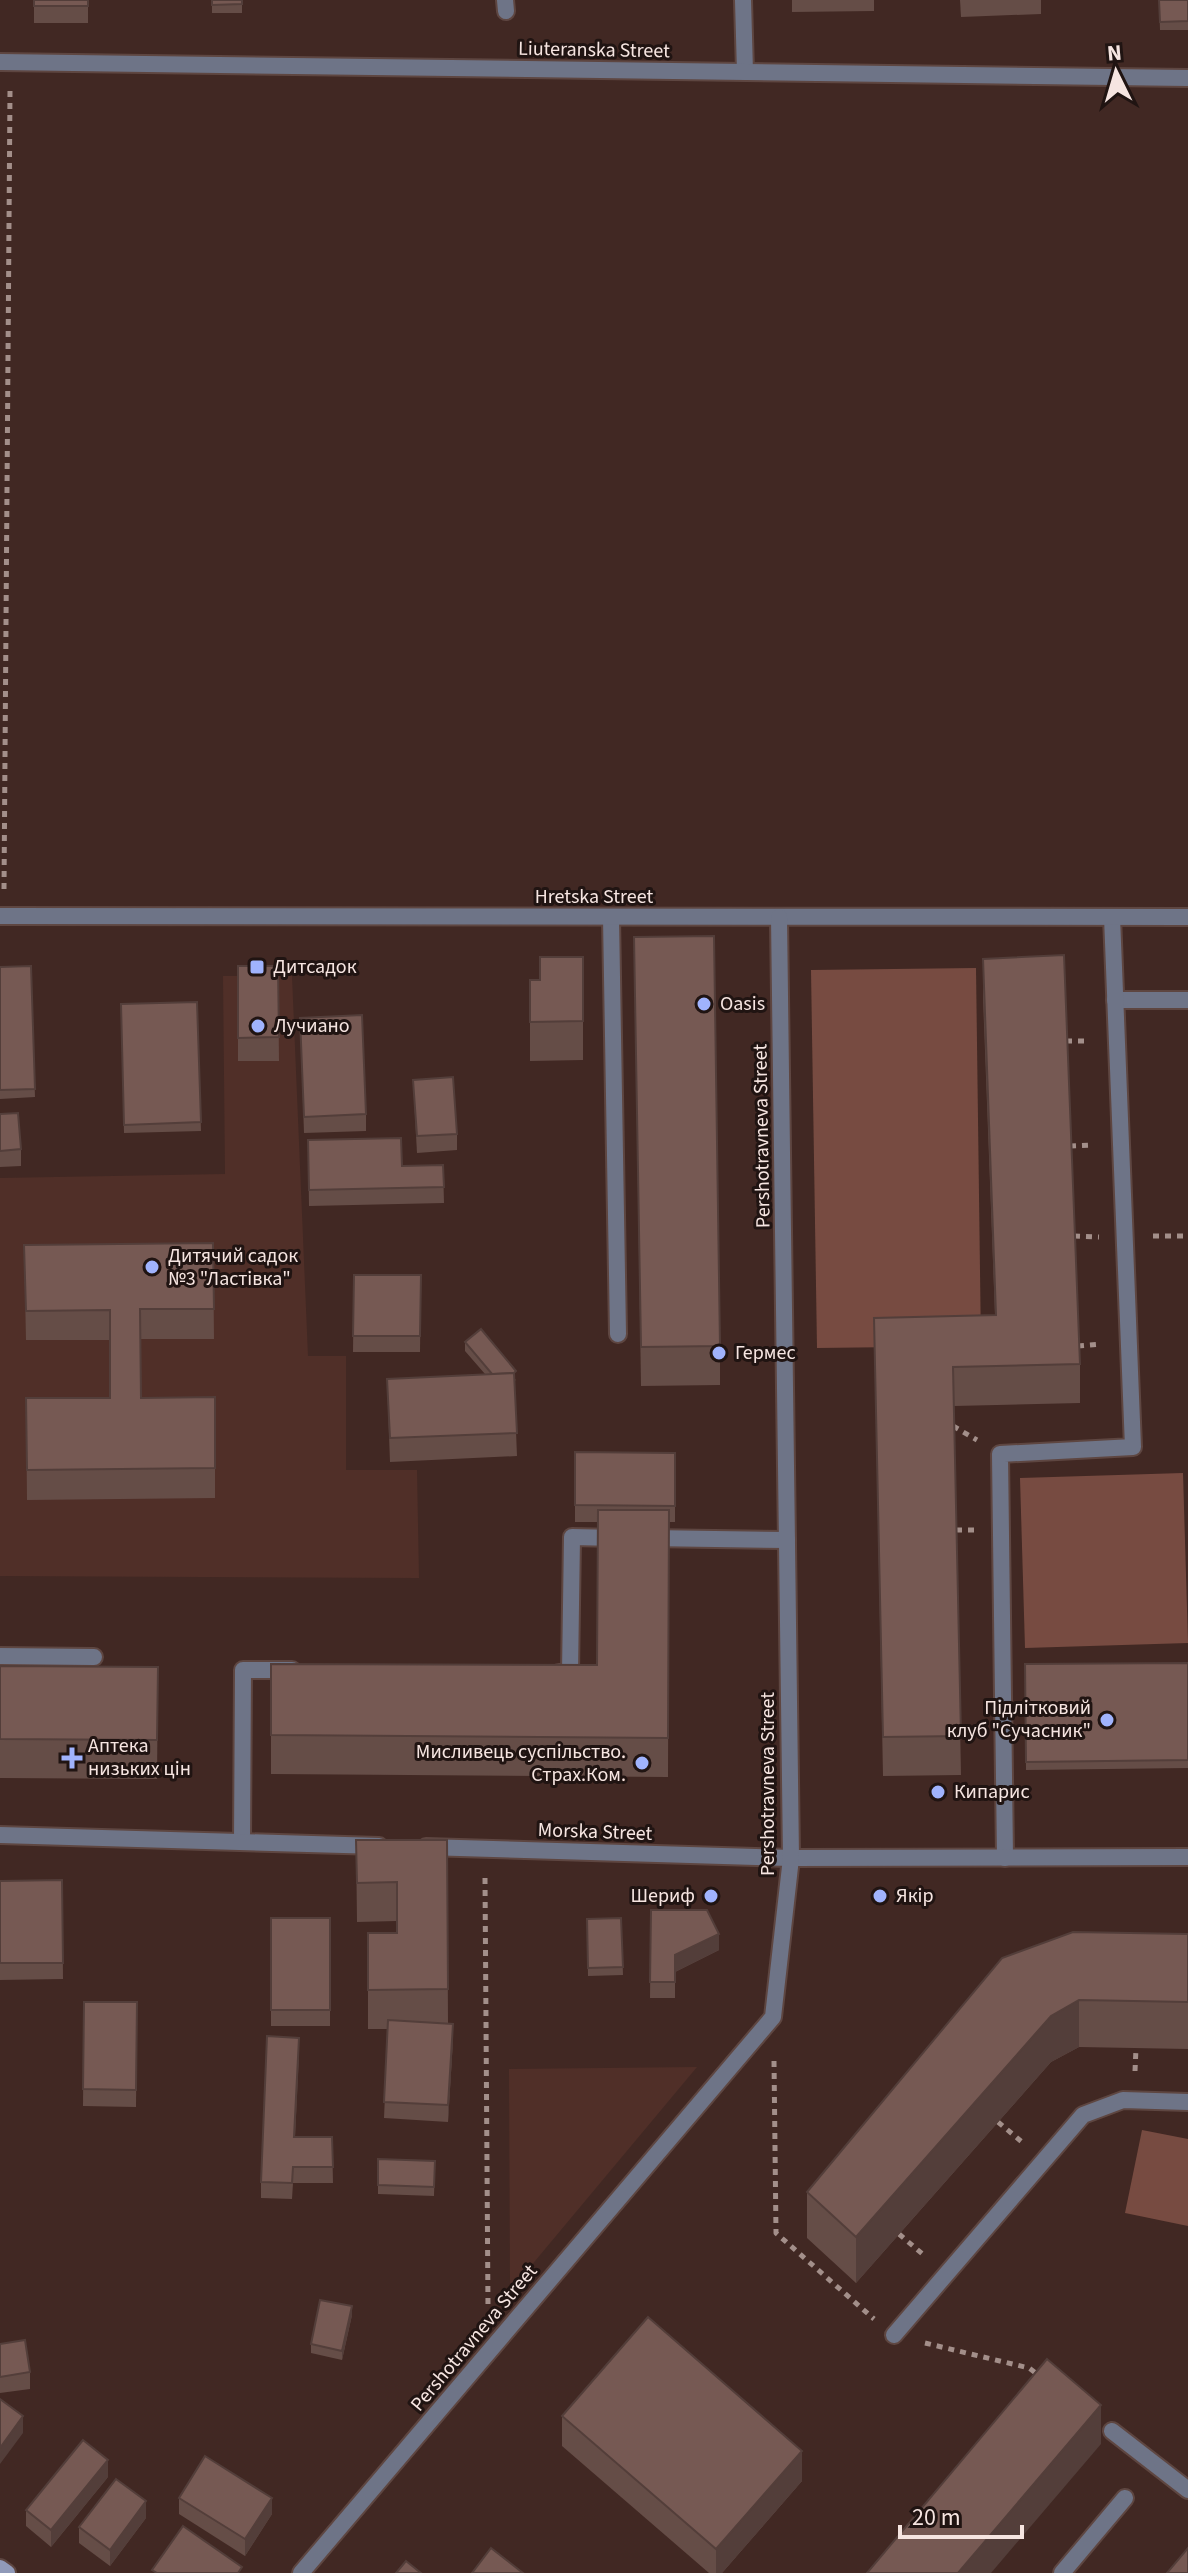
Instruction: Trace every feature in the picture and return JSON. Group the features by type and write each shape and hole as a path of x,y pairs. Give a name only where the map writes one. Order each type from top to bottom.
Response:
{"main road":[{"path":"0,2568 7,2573"}],"street":[{"path":"743,0 745,72"},
{"name":"Liuteranska Street","path":"5,62 1188,78"},
{"name":"Hretska Street","path":"2,916 1188,917"},
{"path":"611,917 618,1334"},
{"name":"Pershotravneva Street","path":"301,2573 773,2017 791,1858 779,917"},
{"path":"1005,1858 1000,1454 1133,1447 1112,917"},
{"path":"1115,1000 1188,1000"},
{"path":"545,1673 570,1673 572,1537 787,1540"},
{"path":"0,1656 94,1657"},
{"path":"242,1842 243,1670 302,1670"},
{"name":"Morska Street","path":"0,1835 791,1858 1188,1857"},
{"path":"894,2335 1083,2115 1123,2100 1188,2102"},
{"path":"1112,2431 1188,2490"},
{"path":"1062,2573 1125,2498"}],"path":[{"path":"2,916 5,62"},
{"path":"485,1849 488,2352"},
{"path":"773,2017 776,2233 894,2335 1029,2368 1053,2386"}],"shaded area":[{"path":"976,968 981,1346 817,1348 811,970"},
{"name":"Дитячий садок №3 \"Ластівка\"","path":"223,976 292,976 308,1356 346,1356 346,1470 417,1470 419,1578 0,1576 0,1178 225,1174"},
{"path":"1183,1473 1188,1643 1025,1648 1020,1478"},
{"path":"697,2067 510,2291 509,2069"},
{"path":"1142,2130 1188,2139 1188,2226 1125,2213"}],"building":[{"path":"34,0 88,0 88,6 34,6"},
{"path":"212,0 242,0 242,4 212,5"},
{"path":"1159,0 1188,0 1188,21 1160,22"},
{"path":"714,936 720,1346 641,1347 634,937"},
{"path":"1064,955 1080,1364 953,1367 961,1736 883,1737 874,1318 996,1315 983,959"},
{"path":"540,957 583,957 583,1021 530,1022 530,980 540,980"},
{"path":"31,966 35,1089 0,1090 0,967"},
{"name":"Лучиано","path":"238,966 278,966 279,1037 238,1038"},
{"path":"197,1002 201,1122 124,1125 121,1004"},
{"path":"362,1015 366,1114 304,1117 300,1018"},
{"path":"453,1077 457,1134 417,1136 413,1080"},
{"path":"18,1113 21,1149 0,1151 0,1114"},
{"path":"401,1138 402,1166 443,1165 444,1187 309,1190 308,1140"},
{"path":"213,1243 214,1309 140,1309 141,1398 215,1397 215,1468 27,1470 26,1398 110,1398 110,1310 26,1311 24,1245"},
{"path":"354,1275 421,1275 420,1336 353,1336"},
{"path":"481,1329 516,1371 514,1373 492,1374 465,1342"},
{"path":"514,1373 517,1433 390,1438 387,1379"},
{"path":"575,1452 675,1453 675,1506 575,1505"},
{"path":"598,1510 669,1510 668,1738 271,1735 271,1664 597,1665"},
{"name":"Підлітковий клуб \"Сучасник\"","path":"1188,1663 1188,1760 1026,1762 1025,1664"},
{"path":"0,1666 158,1667 157,1740 0,1739"},
{"path":"356,1840 447,1840 448,1989 368,1990 368,1933 397,1933 397,1882 357,1883"},
{"path":"62,1880 63,1963 0,1963 0,1881"},
{"path":"651,1910 707,1910 719,1934 675,1955 675,1982 650,1982"},
{"path":"271,1918 330,1918 330,2010 271,2010"},
{"path":"621,1918 623,1967 588,1968 587,1919"},
{"path":"1073,1932 1188,1934 1188,2002 1079,2000 1051,2016 856,2237 807,2192 1002,1958"},
{"path":"84,2002 137,2002 136,2090 83,2089"},
{"path":"388,2020 453,2024 448,2105 384,2102"},
{"path":"267,2036 299,2038 294,2137 332,2137 333,2167 293,2167 292,2183 261,2182"},
{"path":"378,2159 435,2161 434,2187 378,2185"},
{"path":"320,2300 352,2306 342,2351 311,2344"},
{"path":"648,2317 802,2451 716,2549 562,2416"},
{"path":"25,2340 30,2372 0,2377 0,2344"},
{"path":"1047,2359 1101,2405 958,2573 867,2573"},
{"path":"0,2399 23,2416 0,2448"},
{"path":"83,2440 108,2460 51,2530 26,2510"},
{"path":"205,2456 272,2498 245,2539 179,2498"},
{"path":"116,2479 146,2501 110,2550 79,2527"},
{"path":"183,2526 242,2567 238,2573 157,2573 152,2570"},
{"path":"491,2548 523,2573 472,2573"},
{"path":"1188,2548 1188,2573 1167,2573"},
{"path":"406,2561 421,2573 396,2573"}],"place":[{"name":"Дитсадок","path":"257,967"},
{"name":"Oasis","path":"704,1004"},
{"name":"Лучиано","path":"258,1026"},
{"name":"Дитячий садок №3 \"Ластівка\"","path":"152,1267"},
{"name":"Гермес","path":"719,1353"},
{"name":"Підлітковий клуб \"Сучасник\"","path":"1107,1720"},
{"name":"Аптека низьких цін","path":"72,1758"},
{"name":"Мисливець суспільство. Страх.Ком.","path":"642,1763"},
{"name":"Кипарис","path":"938,1792"},
{"name":"Шериф","path":"711,1896"},
{"name":"Якір","path":"880,1896"}]}
